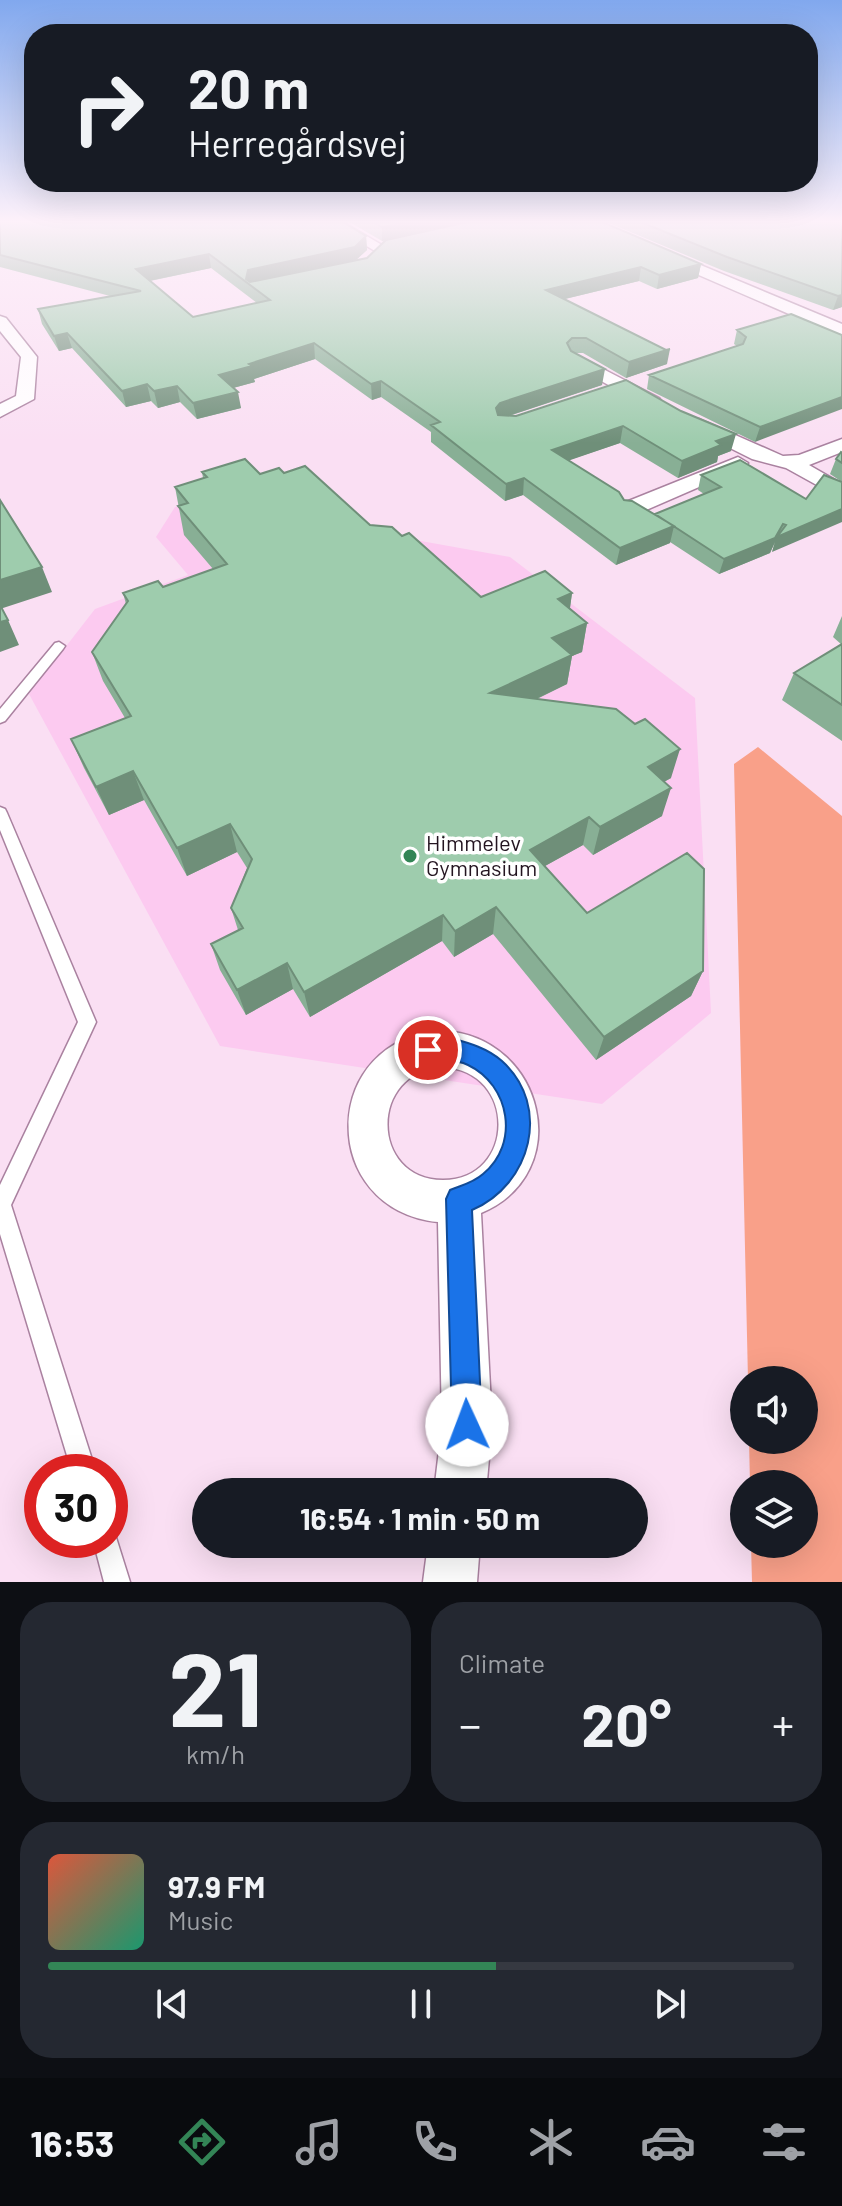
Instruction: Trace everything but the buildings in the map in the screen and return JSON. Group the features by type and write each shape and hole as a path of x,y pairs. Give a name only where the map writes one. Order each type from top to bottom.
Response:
{"street":[{"path":"756,295 842,331"},
{"path":"0,321 29,357 25,399 0,411"},
{"path":"576,360 680,418 722,434 758,455 792,463 842,493"},
{"path":"601,396 652,376"},
{"path":"792,463 842,445"},
{"path":"629,509 758,455"},
{"path":"459,1199 467,1425 461,1478"},
{"path":"450,1582 453,1558"}],"lane":[{"path":"0,718 59,646"},
{"path":"0,813 87,1022 1,1205 78,1454"},
{"path":"110,1558 117,1582"}],"shaded area":[{"name":"Himmelev Gymnasium","path":"245,481 382,534 510,557 695,698 711,1013 602,1104 220,1046 29,694 95,609 188,575 156,537 175,507"},
{"path":"758,747 842,816 842,1582 752,1582 751,1558 818,1558 818,1470 750,1470 749,1454 818,1454 818,1366 748,1366 734,764"}],"place":[{"name":"Himmelev Gymnasium","path":"410,856"}],"route":[{"path":"428,1050 451,1049 474,1056 494,1069 509,1089 518,1112 518,1138 510,1162 494,1182 472,1197 459,1199 467,1425"}]}
